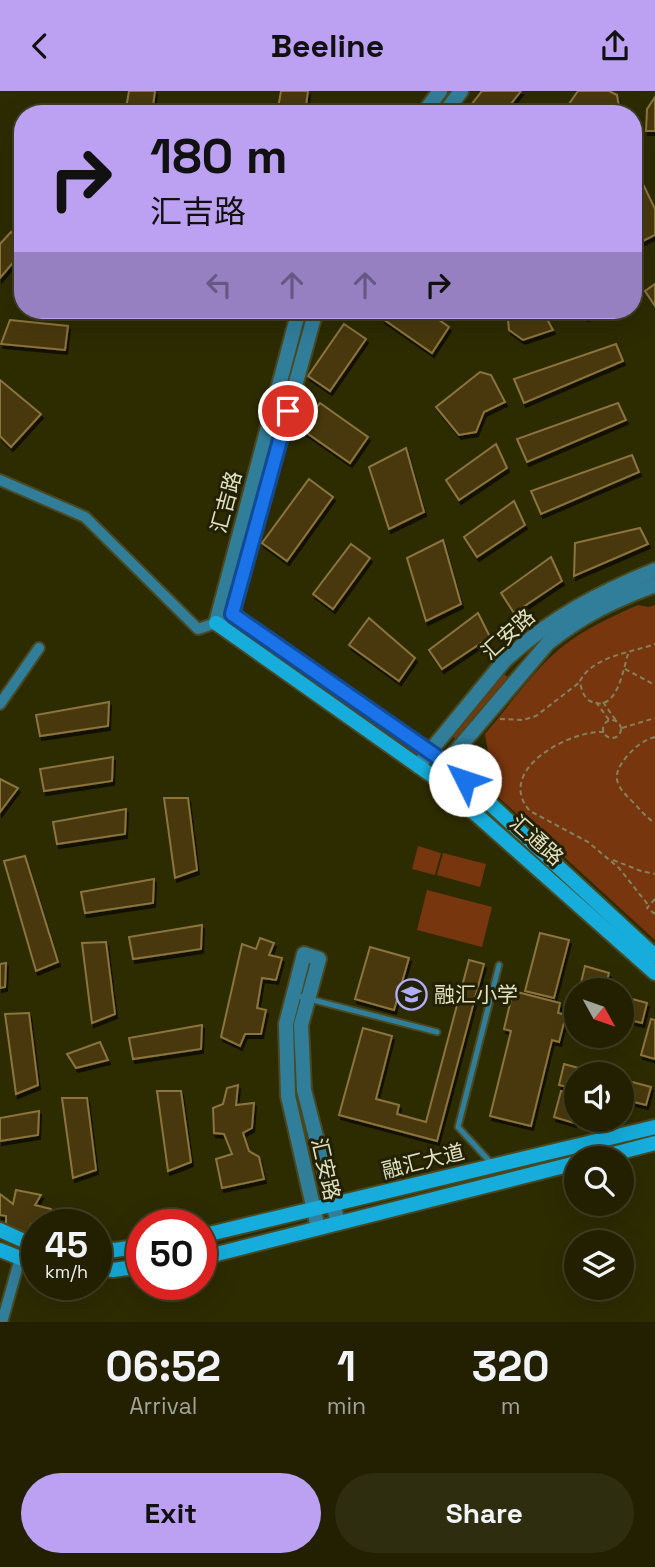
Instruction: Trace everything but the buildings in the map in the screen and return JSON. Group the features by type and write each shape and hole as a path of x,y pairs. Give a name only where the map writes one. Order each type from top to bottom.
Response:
{"main road":[{"name":"汇通路","path":"232,614 446,763 655,955"},
{"name":"汇通路","path":"216,623 434,777 655,973"},
{"name":"融汇大道","path":"217,1232 655,1127"},
{"path":"634,1149 655,1143"},
{"name":"融汇大道","path":"217,1254 564,1166"},
{"path":"0,1230 21,1240"},
{"path":"0,1250 20,1258"}],"street":[{"name":"汇吉路","path":"216,623 297,319"},
{"name":"汇吉路","path":"232,614 314,319"},
{"path":"0,481 85,517 198,629 232,614"},
{"name":"汇安路","path":"418,766 505,660 522,645 561,616 606,589 655,570"},
{"name":"汇安路","path":"434,777 548,643 568,627 609,602 655,585"},
{"path":"0,704 39,648"},
{"name":"汇安路","path":"312,957 301,997 286,1024 288,1096 318,1229"},
{"name":"汇安路","path":"301,997 304,1090 338,1223"},
{"path":"2,1322 20,1258"}],"lane":[{"path":"637,591 655,592"},
{"path":"494,1166 458,1127 499,965"},
{"path":"301,997 437,1032"}],"path":[{"path":"498,719 523,720 536,716 580,681 591,667 655,644"},
{"path":"580,681 584,695 591,701 603,702 618,691 628,654"},
{"path":"624,668 655,685"},
{"path":"596,702 610,721 618,723"},
{"path":"603,702 621,728 619,734 610,738 604,732 593,731 541,755 526,768 520,793 523,804 530,811 588,842 619,867 655,915"},
{"path":"621,728 655,718"},
{"path":"604,732 605,724 610,721"},
{"path":"655,737 645,740 632,750 618,767 617,780 619,789 655,823"},
{"path":"608,859 655,874"},
{"path":"649,906 655,899"}],"shaded area":[{"path":"638,605 655,605 655,940 495,794 485,734 528,681 557,651 586,631"},
{"path":"504,674 509,678 457,740 452,736"},
{"path":"418,846 441,853 435,875 412,869"},
{"path":"443,853 486,864 480,887 437,875"},
{"path":"427,890 492,907 482,947 417,930"}],"place":[{"name":"融汇小学","path":"411,994"}],"route":[{"path":"288,411 232,614 446,763 465,780"}]}
